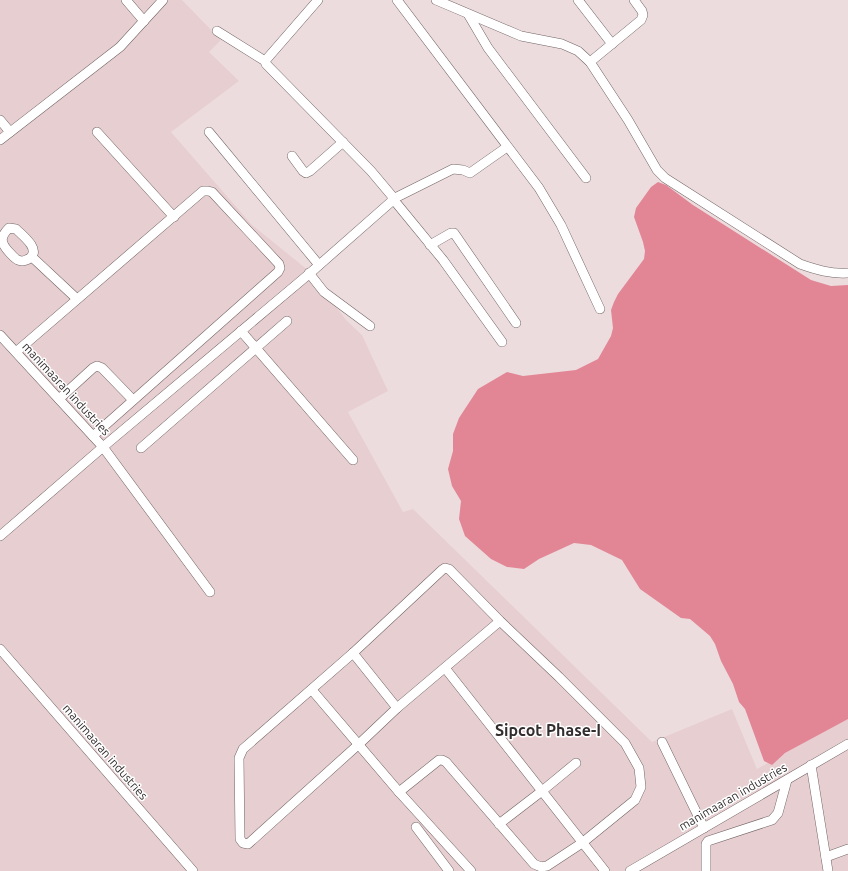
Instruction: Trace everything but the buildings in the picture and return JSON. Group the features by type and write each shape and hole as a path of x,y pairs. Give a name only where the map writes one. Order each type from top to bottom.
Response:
{"street":[{"path":"126,0 144,21"},
{"path":"0,140 120,47 163,0"},
{"path":"265,62 318,0"},
{"path":"396,0 539,188 561,225 600,309"},
{"path":"436,0 521,36 562,44 578,51 590,62 628,120 656,170 665,178 800,264 819,271 839,273 848,272"},
{"path":"578,0 612,44"},
{"path":"590,62 641,20 643,15 642,11 634,0"},
{"path":"468,14 488,48 586,178"},
{"path":"216,31 265,62 371,171 430,245 502,342"},
{"path":"0,120 10,132"},
{"path":"97,132 174,216"},
{"path":"209,132 319,265"},
{"path":"292,156 306,173 343,142"},
{"path":"210,592 103,447 319,265 391,203 393,199 453,169 464,170 470,173 507,147"},
{"path":"16,352 203,191 212,192 279,264 280,268 278,272 93,436"},
{"path":"430,245 451,233 457,236 516,323"},
{"path":"32,257 77,300"},
{"path":"309,273 324,292 370,326"},
{"path":"141,448 287,321"},
{"path":"241,331 353,460"},
{"name":"manimaaran industries","path":"0,335 103,447 0,536"},
{"path":"59,399 93,368 100,366 133,400"},
{"path":"399,792 439,760 446,762 537,866 547,866 582,843 635,800 641,787 639,768 625,743 449,569 445,568 312,690 240,753 240,838 243,843 248,844 397,708 500,621"},
{"name":"manimaaran industries","path":"0,649 193,871"},
{"path":"353,653 397,708"},
{"path":"445,668 605,871"},
{"path":"312,690 399,792 471,871"},
{"path":"662,742 704,828"},
{"name":"manimaaran industries","path":"630,871 848,744"},
{"path":"499,824 576,763"},
{"path":"812,765 828,871"},
{"path":"706,871 706,844 708,841 772,820 778,813 787,780"},
{"path":"416,827 449,871"},
{"path":"826,857 848,850"}],"shaded area":[{"path":"0,0 182,0 221,40 209,52 239,81 171,132 252,225 309,271 346,320 362,335 388,391 348,412 403,512 413,509 652,742 732,709 757,769 848,718 848,871 0,871"},
{"path":"658,182 666,185 693,205 811,280 831,286 848,285 848,719 785,753 772,765 764,761 745,709 739,702 733,684 710,636 690,619 681,618 640,589 622,560 591,545 574,543 539,559 524,569 507,567 491,559 465,536 459,519 461,501 452,486 448,469 453,451 453,434 459,418 478,389 507,372 523,376 576,370 598,359 611,336 613,328 611,310 614,302 618,294 644,259 645,251 643,242 634,217 636,208 651,187"}],"district":[{"name":"Sipcot Phase-I","path":"548,730"}]}
